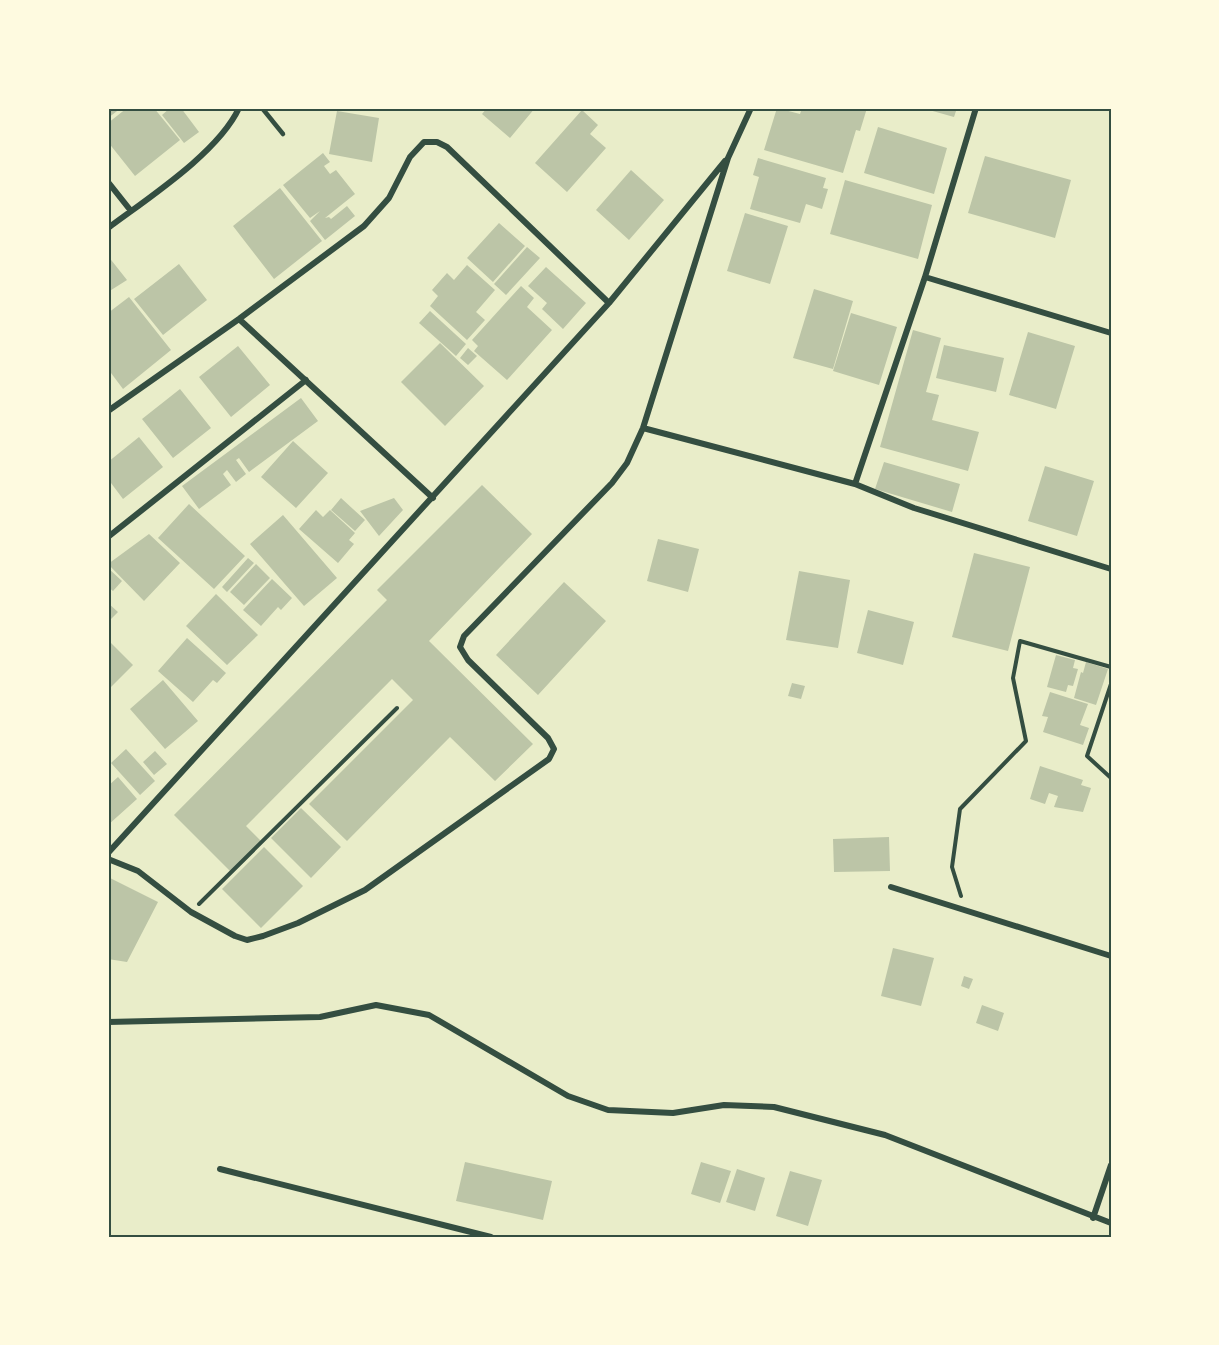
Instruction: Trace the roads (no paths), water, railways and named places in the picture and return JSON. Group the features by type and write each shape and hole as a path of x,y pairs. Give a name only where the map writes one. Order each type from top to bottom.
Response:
{"street":[{"path":"108,228 211,148 234,119 239,108"},
{"path":"108,859 138,871 191,912 235,936 247,939 298,923 365,890 549,759 554,749 548,738 468,660 460,647 464,636 612,483 627,463 643,428 728,158 751,108"},
{"path":"855,484 925,277 976,108"},
{"path":"108,411 343,243 377,214 389,198 410,157 424,142 437,142 447,147 609,303"},
{"path":"108,853 609,303 707,179 728,158"},
{"path":"108,182 130,211"},
{"path":"925,277 1111,333"},
{"path":"239,319 433,498"},
{"path":"108,537 306,380"},
{"path":"643,428 855,484 914,508 1111,569"},
{"path":"891,887 1111,956"},
{"path":"108,1022 320,1017 376,1005 429,1015 568,1096 608,1110 674,1113 724,1105 774,1107 885,1135 1111,1224"},
{"path":"1093,1218 1111,1165"},
{"path":"220,1169 491,1237"}],"lane":[{"path":"262,108 283,134"}]}
